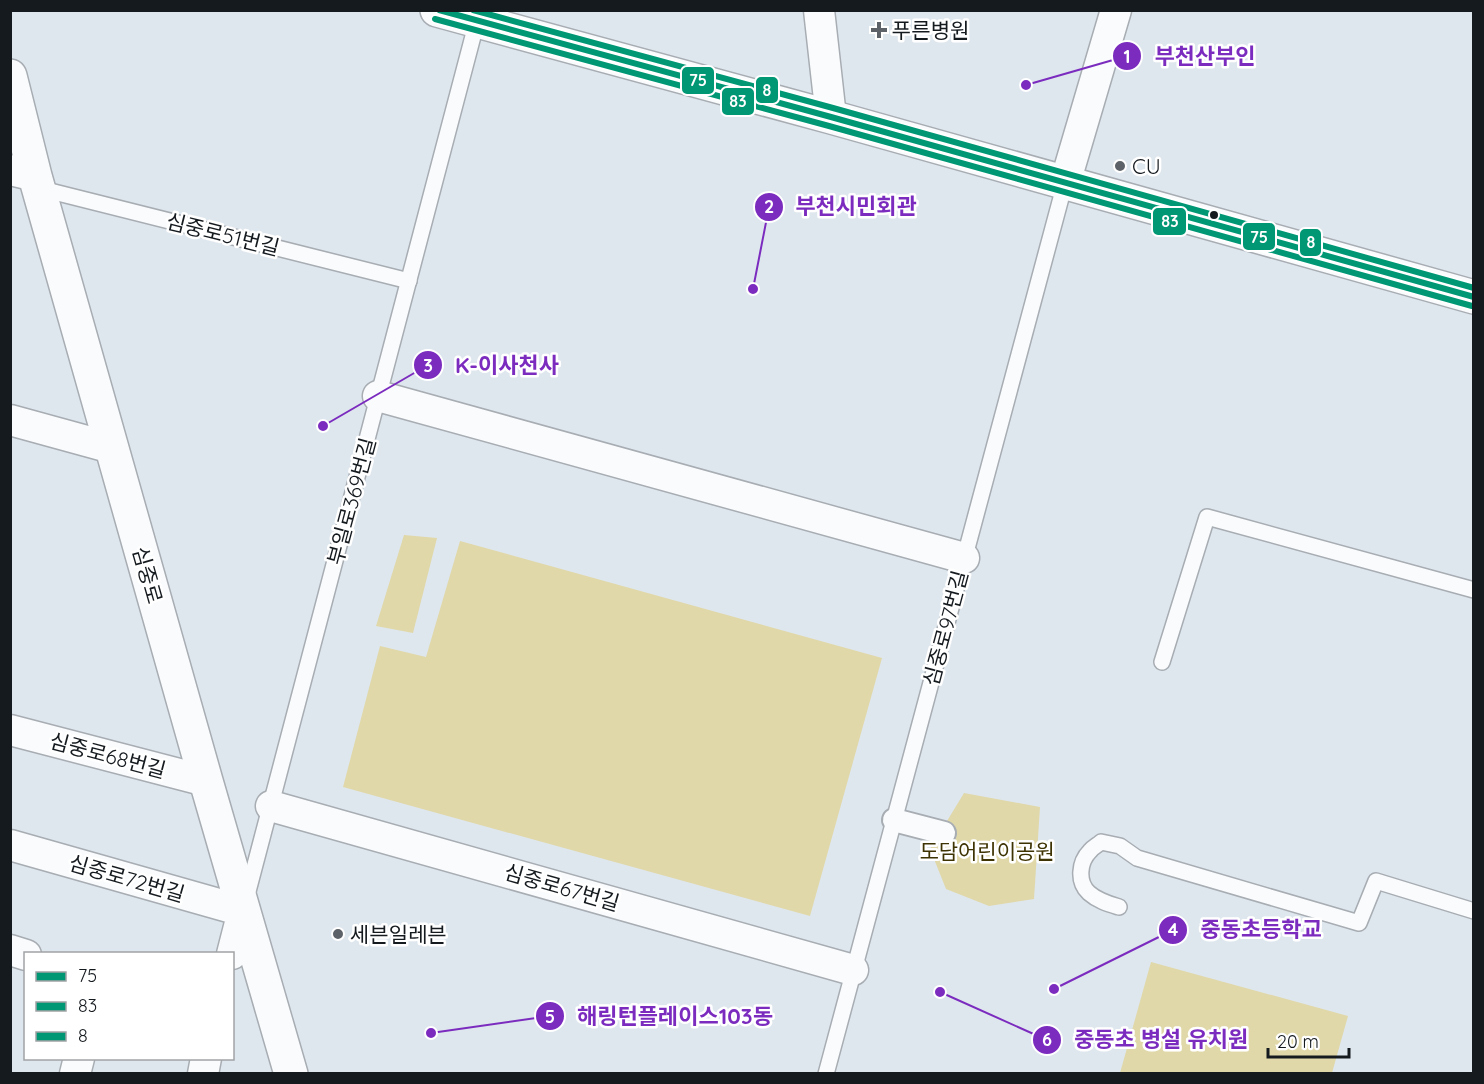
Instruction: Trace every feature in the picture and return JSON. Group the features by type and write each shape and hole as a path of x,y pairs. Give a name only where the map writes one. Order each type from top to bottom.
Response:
{"street":[{"path":"437,10 479,16 1473,297"},
{"path":"819,10 831,117"},
{"path":"1065,183 1116,10"},
{"name":"심중로","path":"10,76 28,178 112,448 291,1074"},
{"path":"378,396 964,558"},
{"path":"10,420 112,448"},
{"name":"심중로68번길","path":"10,730 206,781"},
{"name":"심중로67번길","path":"271,806 853,970"},
{"path":"894,820 944,834"},
{"name":"심중로72번길","path":"10,845 243,911"},
{"path":"233,952 243,911"}],"lane":[{"name":"부일로369번길","path":"243,911 479,16"},
{"name":"심중로51번길","path":"28,178 409,281"},
{"name":"심중로97번길","path":"826,1074 1065,183"},
{"path":"1162,662 1207,517 1473,590"},
{"path":"1119,907 1102,902 1087,892 1080,878 1081,864 1089,852 1101,842 1120,846 1137,858 1359,923 1376,881 1473,911"}],"green space":[{"path":"404,535 437,538 413,633 376,626"},
{"path":"460,541 882,658 810,916 343,787 380,646 426,657"},
{"name":"도담어린이공원","path":"964,793 1040,807 1034,899 989,906 946,889 930,849"},
{"path":"1151,962 1348,1016 1332,1073 1120,1073"}],"transit line":[{"name":"75","path":"439,10 1474,297"},
{"name":"8","path":"473,10 833,108 1474,288"},
{"name":"83","path":"435,19 829,126 1472,306"}],"place":[{"name":"푸른병원","path":"879,30"},
{"name":"부천산부인","path":"1026,85"},
{"name":"CU","path":"1120,166"},
{"name":"부천시민회관","path":"753,289"},
{"name":"K-이사천사","path":"323,426"},
{"name":"세븐일레븐","path":"338,934"},
{"name":"중동초등학교","path":"1054,989"},
{"name":"중동초 병설 유치원","path":"940,992"},
{"name":"해링턴플레이스103동","path":"431,1033"}]}
